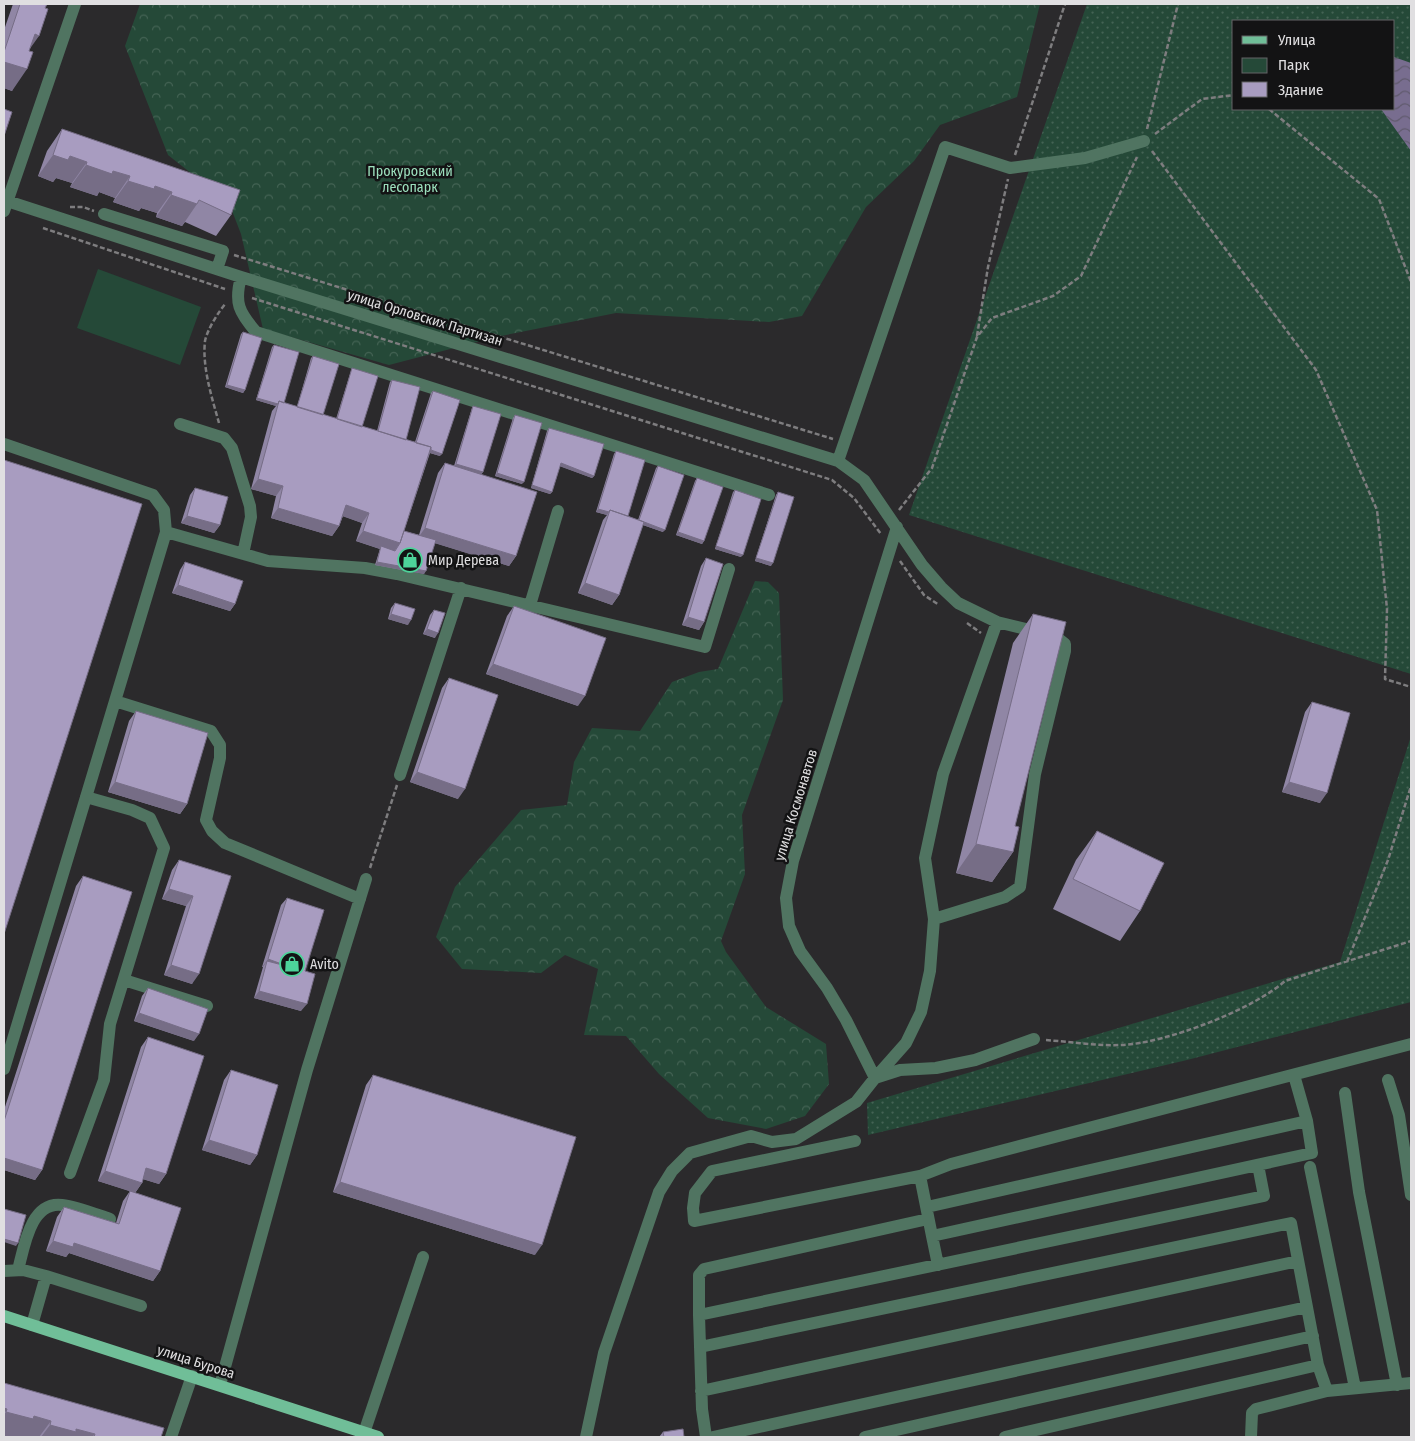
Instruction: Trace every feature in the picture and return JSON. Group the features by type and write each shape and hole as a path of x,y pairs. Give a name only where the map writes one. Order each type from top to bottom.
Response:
{"main road":[{"name":"улица Бурова","path":"4,1316 378,1437"}],"street":[{"path":"5,204 74,4"},
{"path":"838,461 945,147 1010,168 1085,158 1144,141"},
{"name":"улица Орловских Партизан","path":"5,204 838,461 864,480 941,587 958,603 997,622 1055,636 1065,644 1065,651 1035,774 1022,880 1015,892 1005,897 934,919"},
{"path":"104,214 223,251 217,269"},
{"path":"242,277 236,293 242,316 256,332 769,496"},
{"path":"180,424 224,438 232,448 250,506 251,517 243,554"},
{"path":"4,444 153,495 164,510 166,532 4,1069"},
{"path":"530,605 558,511"},
{"name":"улица Космонавтов","path":"875,1078 827,988 800,951 789,926 786,898 793,860 891,546 894,522"},
{"path":"166,532 268,561 365,568 460,588 705,646 729,569"},
{"path":"400,776 460,588"},
{"path":"586,1437 604,1353 659,1192 672,1170 690,1153 751,1136 772,1142 796,1139 856,1102 906,1043 921,1012 930,971 934,919 925,858 943,774 997,622"},
{"path":"115,702 211,731 220,745 220,758 206,820 212,831 225,843 360,899"},
{"path":"70,1173 104,1080 110,1024 164,848 150,818 132,810 86,797"},
{"path":"220,1385 307,1070 366,879"},
{"path":"124,980 207,1006"},
{"path":"875,1078 900,1070 936,1068 975,1060 1034,1038"},
{"path":"855,1141 712,1171 695,1193 694,1221 920,1176 951,1164 1411,1044"},
{"path":"932,1236 1312,1153 1307,1121 1294,1075"},
{"path":"1388,1080 1399,1115 1411,1195"},
{"path":"1345,1093 1359,1192 1397,1385"},
{"path":"706,1437 701,1391 699,1315 699,1275 704,1269 1307,1121"},
{"path":"699,1315 1264,1196 1258,1165"},
{"path":"1310,1167 1354,1388"},
{"path":"920,1176 938,1266"},
{"path":"18,1270 31,1225 38,1214 48,1207 60,1205 110,1219"},
{"path":"700,1347 1291,1223 1318,1365 1327,1391"},
{"path":"364,1433 423,1257"},
{"path":"701,1391 1298,1261"},
{"path":"4,1271 18,1270 46,1276 141,1306"},
{"path":"32,1325 46,1276"},
{"path":"713,1437 1307,1307"},
{"path":"865,1437 1313,1336"},
{"path":"1005,1437 1318,1365"},
{"path":"171,1437 192,1376"},
{"path":"1251,1437 1252,1414 1256,1409 1327,1391 1411,1383"}],"path":[{"path":"894,522 932,468 977,337 992,318 1053,296 1081,276 1144,141 1178,4"},
{"path":"1144,141 1202,99 1232,96"},
{"path":"1270,110 1379,199 1411,282"},
{"path":"1144,141 1204,217 1316,370 1377,510 1387,609 1385,679 1411,687"},
{"path":"41,227 236,293 832,480 854,498 891,546 924,594 946,610"},
{"path":"223,251 844,442"},
{"path":"224,438 209,388 205,340 221,309 236,293"},
{"path":"961,620 991,640"},
{"path":"366,879 400,776"},
{"path":"1347,962 1388,860 1411,786"},
{"path":"1034,1038 1124,1045 1152,1040 1224,1017 1271,994 1285,982 1411,941"}],"green space":[{"name":"Прокуровский лесопарк","path":"140,4 1040,4 1017,97 940,125 914,161 866,207 802,316 769,322 616,313 496,337 389,365 263,329 241,234 229,203 168,155 125,46"},
{"path":"1087,4 1411,4 1411,674 909,515"},
{"path":"98,269 201,307 180,365 77,328"},
{"path":"755,581 768,582 779,593 783,700 742,815 745,874 721,941 726,952 766,1007 826,1044 829,1084 805,1116 766,1129 708,1118 659,1074 626,1036 584,1035 598,969 565,955 541,973 462,969 436,937 455,887 521,810 567,805 574,762 592,728 640,731 672,682 699,672 718,669"},
{"path":"1411,736 1411,1002 1187,1060 868,1135 867,1103 1340,962"}],"water":[{"path":"1395,57 1411,63 1411,151 1382,110 1395,110"}],"building":[{"path":"20,4 47,4 45,8 48,9 39,36 35,34 29,51 33,52 27,69 4,62 4,52"},
{"path":"4,109 12,112 4,136"},
{"path":"62,129 240,190 231,215 199,200 197,204 171,195 172,192 155,186 154,189 128,181 130,176 113,171 112,174 86,165 87,162 70,156 68,160 53,155"},
{"path":"243,332 262,338 245,390 227,385"},
{"path":"274,345 299,352 284,403 279,401 278,404 257,398"},
{"path":"313,356 339,364 323,415 297,407"},
{"path":"352,368 378,376 362,427 337,419"},
{"path":"392,380 420,387 406,440 378,431"},
{"path":"433,391 460,400 442,454 431,450 431,447 416,443"},
{"path":"279,401 431,447 400,543 363,531 369,513 346,505 339,526 278,508 283,486 258,479"},
{"path":"473,406 501,414 483,472 456,464"},
{"path":"515,415 542,423 524,482 497,473"},
{"path":"549,428 604,444 594,476 561,463 552,492 532,485"},
{"path":"616,451 645,460 628,516 610,510 609,512 598,509"},
{"path":"4,460 142,504 4,934"},
{"path":"445,463 537,492 516,556 425,528"},
{"path":"658,466 684,475 665,530 639,520"},
{"path":"697,478 723,487 704,541 678,532"},
{"path":"195,488 228,497 220,525 187,516"},
{"path":"735,490 761,499 743,555 716,546"},
{"path":"778,492 794,497 773,563 756,558"},
{"path":"610,510 644,522 619,595 585,583"},
{"path":"404,531 436,540 426,571 377,562 381,546 395,551"},
{"path":"706,558 723,564 704,622 688,617"},
{"path":"185,562 243,581 235,604 178,585"},
{"path":"395,603 415,609 411,620 391,614"},
{"path":"514,606 606,638 585,696 493,664"},
{"path":"434,610 445,613 438,633 427,629"},
{"path":"1033,614 1066,622 1015,826 1019,827 1013,852 976,844"},
{"path":"449,678 498,695 465,789 417,772"},
{"path":"1312,702 1350,713 1327,793 1289,782"},
{"path":"136,711 208,733 187,804 115,782"},
{"path":"1097,831 1164,863 1140,911 1073,879"},
{"path":"179,860 231,876 199,974 171,965 193,896 169,889"},
{"path":"83,876 132,892 42,1170 4,1158 4,1121"},
{"path":"287,898 324,910 305,971 315,974 307,1004 259,991 267,961 290,967 268,959"},
{"path":"148,988 208,1009 199,1034 139,1013"},
{"path":"148,1037 204,1056 166,1174 146,1168 142,1183 105,1171"},
{"path":"231,1070 278,1085 257,1155 209,1140"},
{"path":"373,1075 576,1137 542,1245 340,1182"},
{"path":"130,1191 181,1208 160,1271 74,1243 73,1247 53,1241 64,1207 119,1224"},
{"path":"4,1209 26,1215 18,1243 4,1239"},
{"path":"4,1383 164,1428 161,1437 94,1437 95,1434 76,1429 76,1432 50,1425 51,1421 34,1416 33,1419 6,1412 7,1409 4,1408"},
{"path":"683,1429 684,1437 664,1437 663,1432"}],"place":[{"name":"Мир Дерева","path":"410,560"},
{"name":"Avito","path":"292,964"}]}
